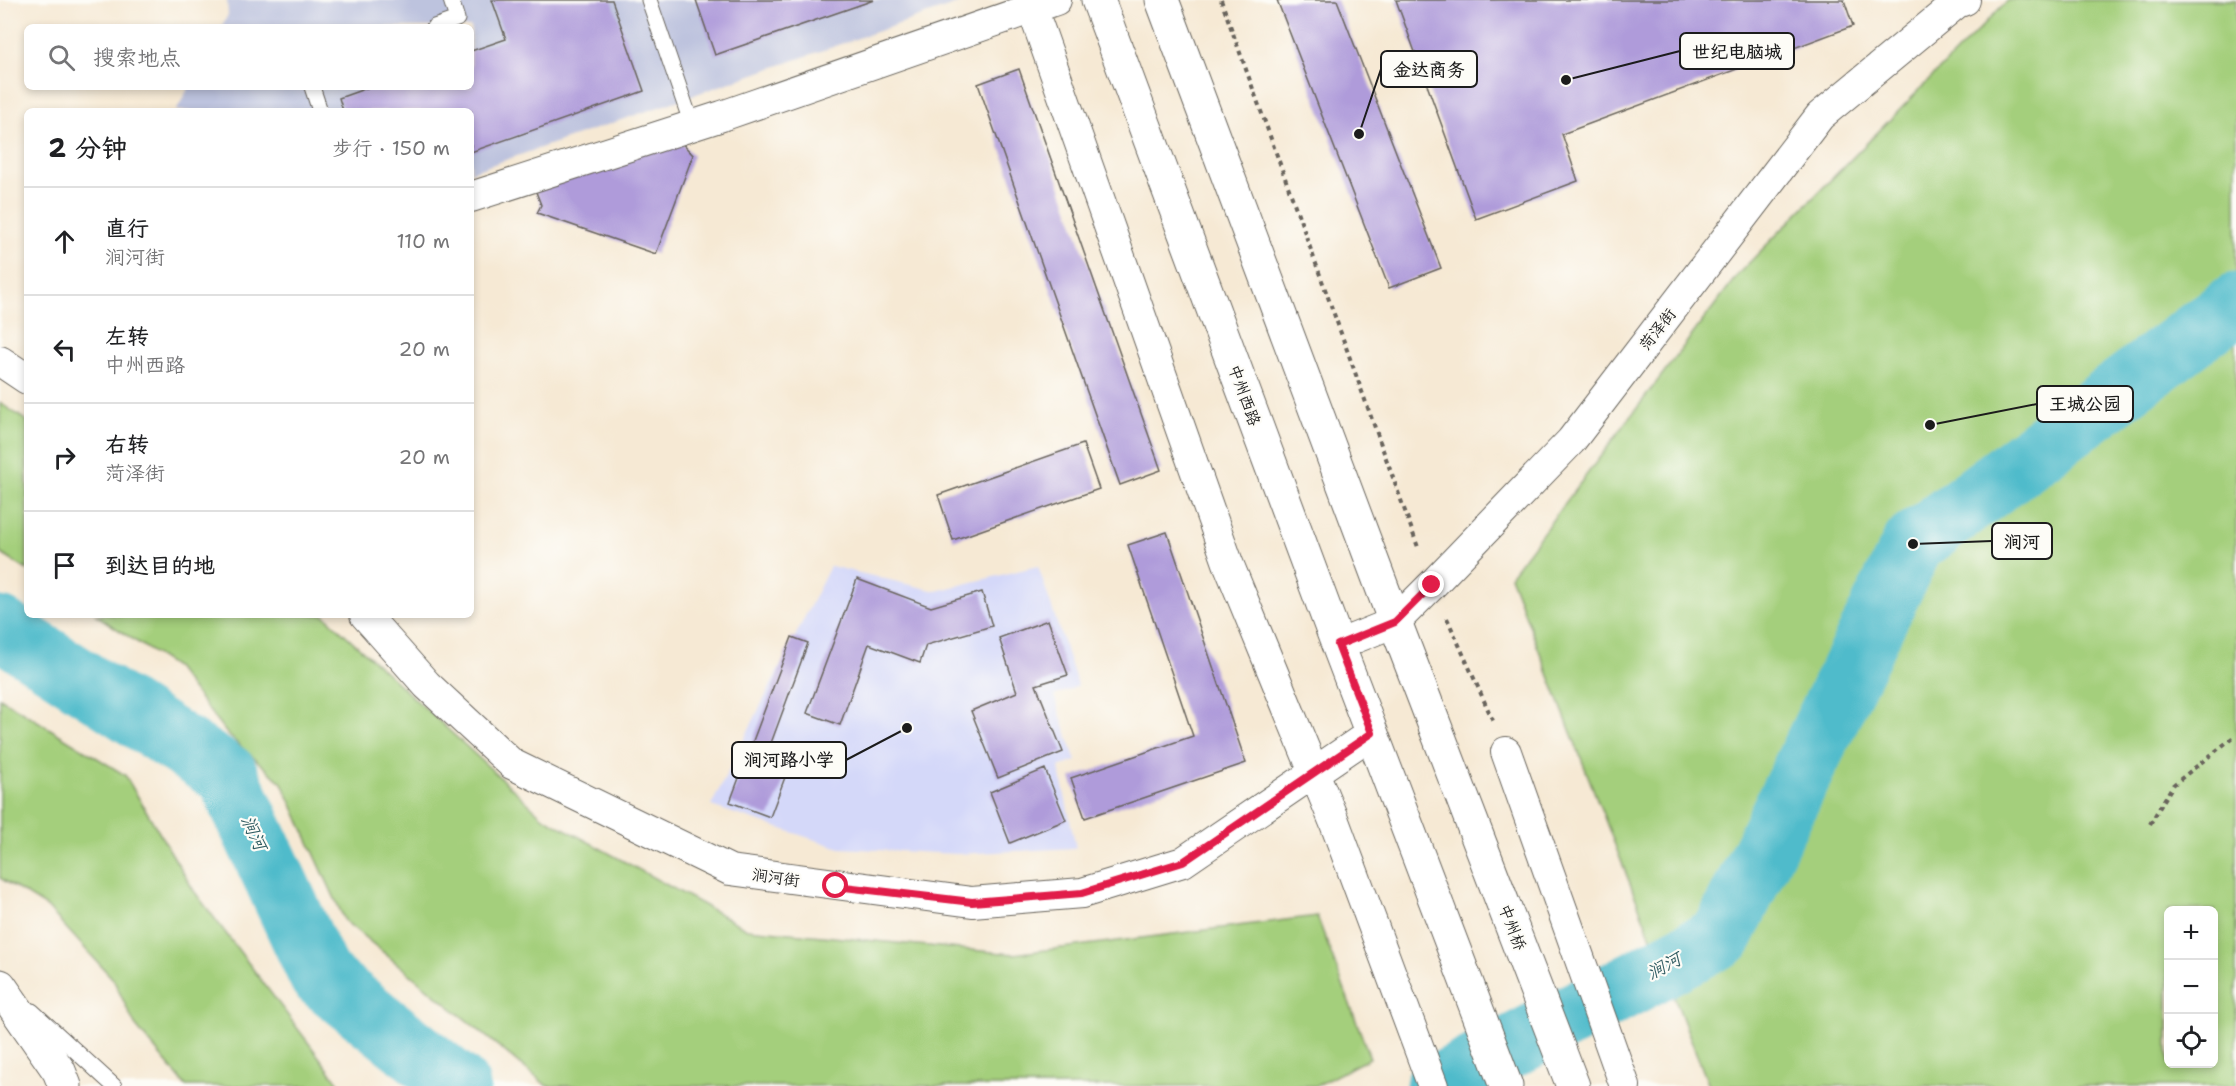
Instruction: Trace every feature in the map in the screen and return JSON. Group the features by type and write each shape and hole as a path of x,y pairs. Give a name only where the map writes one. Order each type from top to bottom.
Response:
{"main road":[{"name":"中州西路","path":"1098,0 1338,645 1506,1086"},
{"path":"1162,0 1395,622"},
{"name":"中州桥","path":"1395,622 1573,1086"},
{"path":"0,986 58,1071 64,1086"}],"street":[{"name":"菏泽街","path":"1338,645 1395,622 1432,585 1571,441 1820,116 1957,3 1965,0"},
{"path":"474,196 692,125 1044,4 1228,563 1334,821 1433,1086"},
{"path":"0,361 24,377"},
{"name":"涧河街","path":"368,618 427,685 512,764 730,870 972,902 1082,893 1183,862 1372,733"},
{"path":"1506,752 1625,1086"}],"lane":[{"path":"443,24 457,19 450,0"},
{"path":"649,0 692,125"},
{"path":"313,90 319,108"},
{"path":"0,981 114,1086"}],"path":[{"path":"1221,0 1432,585 1506,752"},
{"path":"2150,824 2173,785 2236,735"}],"shaded area":[{"path":"227,0 968,0 474,171 474,108 178,108 187,90 474,90 474,24 223,24 228,15"},
{"path":"830,566 936,591 1038,566 1078,686 1054,696 1076,761 1059,767 1076,848 957,854 840,848 711,806"}],"green space":[{"path":"2008,0 2236,0 2236,1086 1709,1086 1510,576 1739,273"},
{"path":"0,403 24,419 24,568 0,553"},
{"path":"101,618 327,618 543,817 747,929 1014,954 1317,916 1370,1058 1316,1086 547,1086 345,921 282,783 228,735 175,667"},
{"path":"0,698 125,775 194,891 341,1086 186,1086 135,1025 113,979 47,907 0,878"}],"building":[{"path":"492,0 612,0 644,91 474,151 474,108 342,108 339,98 362,90 474,90 474,50 506,39"},
{"path":"696,0 874,0 715,55"},
{"path":"1277,0 1337,0 1441,268 1389,288"},
{"path":"1396,0 1844,0 1853,26 1562,134 1578,181 1476,219"},
{"path":"1019,69 1161,470 1120,485 978,84"},
{"path":"675,136 693,155 656,254 537,213 541,205 533,184"},
{"path":"1083,444 1099,489 953,540 938,495"},
{"path":"1167,532 1246,763 1085,818 1071,778 1193,736 1128,545"},
{"path":"857,579 931,607 982,592 992,626 926,645 920,663 869,644 840,725 807,713"},
{"path":"1048,620 1068,675 1036,685 1063,752 998,778 971,711 1017,692 999,638"},
{"path":"792,637 808,643 764,762 787,772 770,817 730,802"},
{"path":"1045,769 1066,820 1010,843 990,792"}],"waterway":[{"name":"涧河","path":"1437,1086 1722,936 1913,544 2236,304"},
{"name":"涧河","path":"0,628 227,775 320,976 459,1086"}],"place":[{"name":"世纪电脑城","path":"1566,80"},
{"name":"金达商务","path":"1359,134"},
{"name":"王城公园","path":"1930,425"},
{"name":"涧河","path":"1913,544"},
{"name":"涧河路小学","path":"907,728"}],"route":[{"path":"836,886 972,902 1082,893 1183,862 1372,733 1338,645 1395,622 1432,585"}]}
